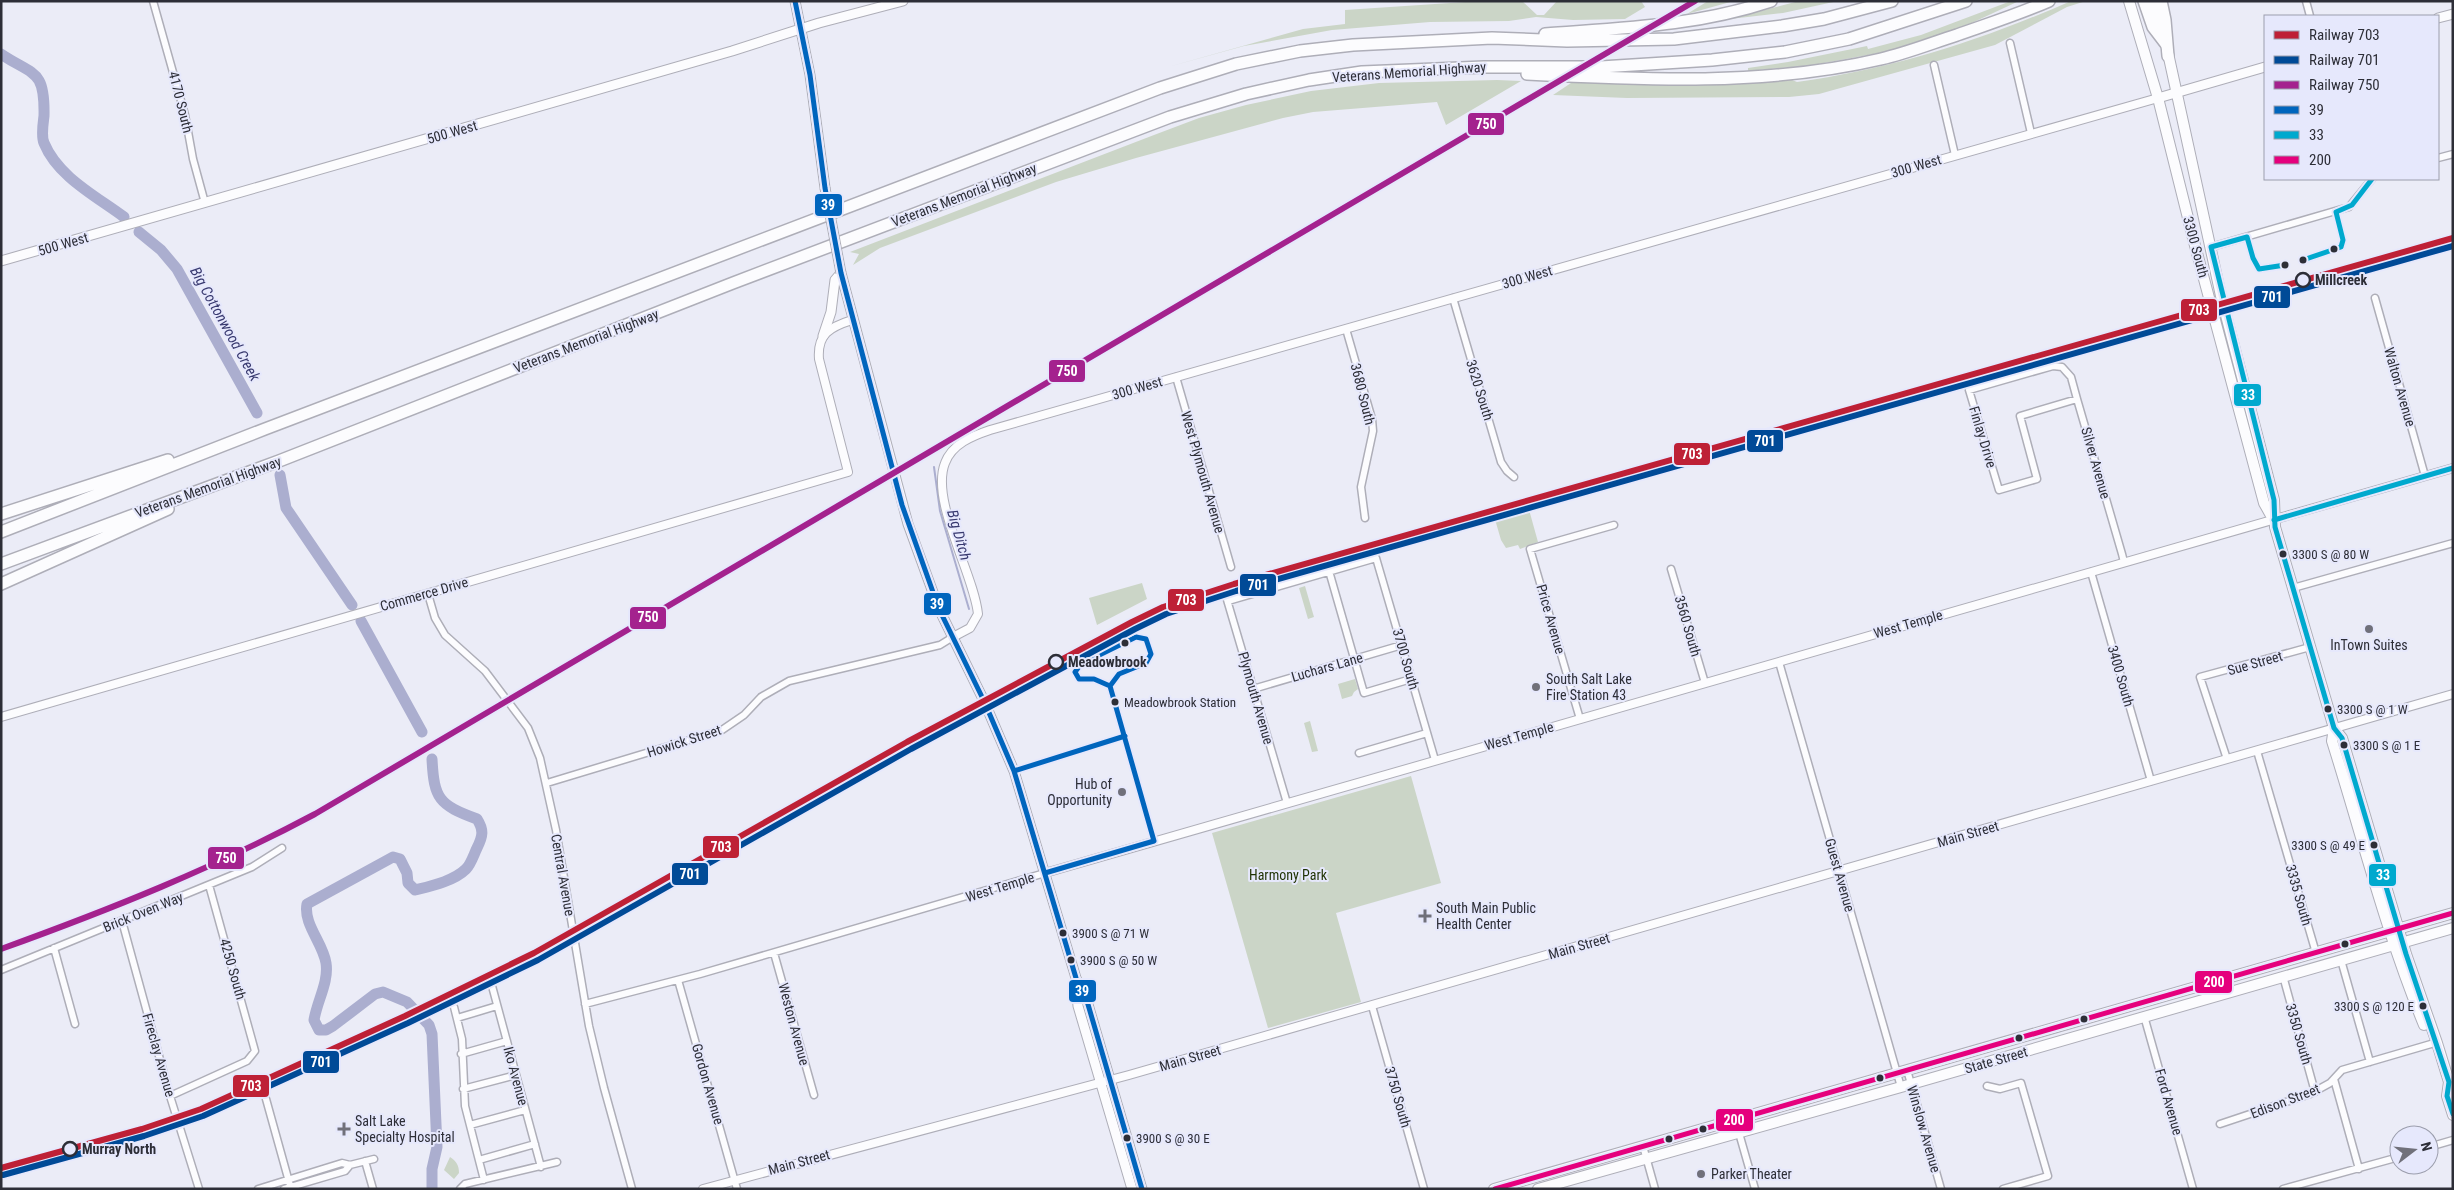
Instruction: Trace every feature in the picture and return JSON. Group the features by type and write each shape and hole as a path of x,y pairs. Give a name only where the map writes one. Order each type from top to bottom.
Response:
{"highway":[{"path":"1570,36 1673,25 1717,17 1771,1"},
{"path":"1570,36 1674,38 1782,26 1824,19 1892,1"},
{"name":"Veterans Memorial Highway","path":"1,564 280,461 742,279 1170,118 1246,94 1309,80 1362,72 1484,67 1516,70 1601,67 1712,60 1785,52 1849,39 1966,1"},
{"path":"1971,30 2033,1"},
{"path":"1516,70 1586,77 1697,79 1787,74 1880,59 1971,30 2049,1"},
{"path":"2144,1 2152,27 2167,50"},
{"path":"2161,1 2166,20 2167,50"},
{"name":"Veterans Memorial Highway","path":"1,532 265,429 1160,88 1236,64 1300,52 1353,45 1570,36"},
{"path":"1,514 265,429"},
{"path":"1,584 280,461"}],"main road":[{"path":"795,1 802,30 825,188 840,272 898,489 927,578 1014,771 1076,978 1087,1001 1142,1189"},
{"name":"500 West","path":"1,262 903,1"},
{"name":"3300 South","path":"2129,1 2158,98 2264,503 2274,520 2334,728 2332,741 2444,1084 2448,1089"},
{"name":"3300 South","path":"2152,1 2167,50 2211,247 2274,500 2274,520"},
{"path":"2439,18 2453,14"},
{"name":"300 West","path":"2158,98 2264,67"},
{"path":"2190,225 2206,246 2211,247"},
{"path":"822,336 831,312 835,280 840,272"},
{"name":"State Street","path":"1494,1189 2453,913"},
{"name":"State Street","path":"1538,1189 1906,1086 2453,928"},
{"name":"3300 South","path":"2398,943 2438,1043 2448,1082 2447,1096 2453,1115"},
{"path":"1076,978 1078,1006 1132,1189"}],"street":[{"name":"4170 South","path":"153,1 181,100 205,203"},
{"path":"2306,1 2310,15"},
{"path":"2010,44 2031,133"},
{"path":"1934,65 1955,155"},
{"name":"300 West","path":"953,637 970,628 976,621 977,610 960,558 944,496 943,470 945,462 954,450 969,438 980,433 2158,98"},
{"path":"2439,158 2453,154"},
{"path":"2211,247 2349,207 2371,180"},
{"name":"3620 South","path":"1453,298 1501,462 1514,477"},
{"name":"Walton Avenue","path":"2375,298 2425,476"},
{"path":"822,336 831,328 852,320"},
{"name":"3680 South","path":"1346,329 1372,419 1373,431 1361,487 1365,518"},
{"name":"Commerce Drive","path":"1,717 848,472 819,359 819,347 822,336"},
{"name":"Finlay Drive","path":"2062,367 2053,366 1970,390 1999,490 2038,479 2020,416 2077,399"},
{"name":"Silver Avenue","path":"2062,367 2071,377 2124,562"},
{"name":"West Plymouth Avenue","path":"1176,377 1231,567"},
{"name":"West Temple","path":"585,1004 678,980 1435,760 2453,468"},
{"name":"Price Avenue","path":"1580,719 1530,549 1614,525"},
{"path":"2293,588 2453,543"},
{"name":"3700 South","path":"1328,571 1376,558 1435,760"},
{"name":"3560 South","path":"1671,568 1704,683"},
{"path":"1228,601 1328,571 1364,693 1411,679"},
{"name":"3400 South","path":"2091,572 2151,781"},
{"name":"Plymouth Avenue","path":"1225,593 1286,803"},
{"name":"Central Avenue","path":"428,594 436,618 445,635 482,667 528,728 538,751 547,783 585,1004 604,1088 632,1189"},
{"name":"Howick Street","path":"547,783 722,730 735,723 769,692 788,681 940,645 953,637"},
{"name":"Luchars Lane","path":"1253,689 1402,646"},
{"name":"Sue Street","path":"2227,759 2200,677 2310,647"},
{"name":"Guest Avenue","path":"1779,662 1839,871 1906,1086"},
{"name":"Main Street","path":"703,1189 1100,1083 2453,694"},
{"path":"1360,753 1427,733"},
{"name":"3335 South","path":"2257,750 2316,953"},
{"name":"Brick Oven Way","path":"1,970 209,886 252,867 282,848"},
{"name":"4250 South","path":"187,1088 247,1061 254,1053 254,1046 209,886"},
{"name":"Fireclay Avenue","path":"122,921 170,1096 199,1189"},
{"path":"54,948 75,1024"},
{"name":"Weston Avenue","path":"774,952 814,1095"},
{"path":"2341,960 2370,1062"},
{"name":"3350 South","path":"2282,976 2315,1092"},
{"name":"Gordon Avenue","path":"678,980 737,1189"},
{"name":"Iko Avenue","path":"492,986 541,1167"},
{"path":"457,1018 497,1006"},
{"name":"3750 South","path":"1372,1006 1424,1189"},
{"path":"454,1007 462,1039 462,1089 484,1180"},
{"name":"Ford Avenue","path":"2144,1016 2193,1189"},
{"path":"462,1054 507,1041"},
{"name":"Edison Street","path":"2220,1124 2315,1092 2330,1083 2342,1070 2431,1044"},
{"name":"Winslow Avenue","path":"1902,1071 1941,1189"},
{"path":"462,1089 516,1075"},
{"path":"2334,1079 2359,1169"},
{"path":"1987,1086 2000,1089 2021,1083 2048,1176 2003,1189"},
{"path":"167,1084 174,1088 187,1088"},
{"path":"170,1096 187,1088"},
{"path":"266,1099 288,1186"},
{"path":"470,1125 525,1110"},
{"path":"1735,1119 1755,1189"},
{"path":"2439,1144 2453,1140"},
{"path":"479,1160 535,1144"},
{"path":"1643,1146 1655,1189"},
{"path":"258,1189 288,1186 342,1163 350,1165 374,1159"},
{"path":"2284,1189 2389,1160"},
{"path":"365,1161 373,1189"},
{"path":"460,1189 465,1184 557,1162"}],"green space":[{"path":"1480,1 1522,1 1537,15 1544,15 1557,1 1641,1 1645,7 1625,19 1573,20 1536,17 1509,21 1430,22 1332,30 1244,46 1168,67 1303,29 1345,24 1345,10"},
{"path":"1708,1 1734,1 1687,14"},
{"path":"1799,1 1838,1 1783,13 1730,19"},
{"path":"2011,1 2019,1 1961,28 1884,52 1813,65 1748,71 1748,68 1867,46 1868,49 1921,35"},
{"path":"2071,1 2086,1 2067,7 1995,45 1819,94 1789,97 1627,98 1553,95 1574,81 1694,84 1792,80 1797,82 1833,76 1902,61 1937,51 2004,28"},
{"path":"1521,81 1446,125 1437,102 1313,112 1283,118 1056,182 880,248 853,265 859,254 850,252 1199,118 1246,105 1311,91 1379,83"},
{"path":"1528,506 1538,542 1520,549 1518,545 1506,548 1501,540 1494,516"},
{"path":"1142,583 1147,599 1097,625 1089,598"},
{"path":"1305,586 1314,617 1308,619 1299,588"},
{"path":"1355,679 1358,689 1352,696 1342,699 1338,684"},
{"path":"1310,721 1318,751 1312,752 1304,723"},
{"name":"Harmony Park","path":"1411,776 1441,883 1336,913 1361,1002 1268,1028 1212,833"},
{"path":"450,1157 455,1162 459,1173 454,1179 444,1170"}],"waterway":[{"name":"Big Cottonwood Creek","path":"1,54 29,71 40,82 44,101 43,140 58,166 79,185 124,217"},
{"name":"Big Cottonwood Creek","path":"139,232 161,250 177,269 257,413"},
{"name":"Big Ditch","path":"934,467 940,511 969,609"},
{"name":"Big Cottonwood Creek","path":"280,475 286,508 352,605"},
{"name":"Big Cottonwood Creek","path":"361,621 422,732"},
{"name":"Big Cottonwood Creek","path":"432,759 437,792 441,799 454,809 477,819 481,826 481,840 468,867 449,880 415,890 408,883 407,873 400,859 393,857 307,904 307,911 310,926 326,963 326,977 314,1020 319,1030 326,1030 333,1026 375,994 383,992 407,1002 429,1025 432,1034 437,1147 432,1169 432,1189"}],"rail line":[{"name":"750","path":"1,949 161,887 277,834 315,814 1695,1"},
{"name":"703","path":"1,1168 142,1129 201,1109 405,1016 534,953 907,742 1163,607 1234,584 2453,238"},
{"name":"701","path":"3,1175 144,1136 203,1116 408,1023 538,960 911,749 1166,614 1236,591 2453,246"}],"transit line":[{"name":"39","path":"795,1 810,75 825,188 841,273 902,505 939,609 984,701 1014,771 1076,978 1087,1001 1142,1189"},
{"name":"33","path":"2303,260 2341,247 2343,240 2336,212 2352,205 2371,180"},
{"name":"33","path":"2285,265 2259,269 2253,258 2247,237 2211,247 2274,500 2275,527 2334,728 2342,738 2406,954 2449,1082 2447,1096 2453,1114"},
{"name":"33","path":"2274,520 2453,468"},
{"name":"39","path":"1136,637 1146,639 1151,654 1146,663 1119,674 1110,686 1094,679 1079,679 1075,672 1081,664 1136,637"},
{"name":"39","path":"1110,686 1154,841"},
{"name":"39","path":"1014,771 1125,736"},
{"name":"39","path":"1045,873 1154,841"},
{"name":"200","path":"1495,1189 2453,913"}],"place":[{"name":"Millcreek","path":"2303,280"},
{"name":"3300 S @ 80 W","path":"2283,554"},
{"name":"InTown Suites","path":"2369,629"},
{"name":"Meadowbrook","path":"1056,662"},
{"name":"South Salt Lake Fire Station 43","path":"1536,687"},
{"name":"Meadowbrook Station","path":"1115,702"},
{"name":"3300 S @ 1 W","path":"2328,709"},
{"name":"3300 S @ 1 E","path":"2344,745"},
{"name":"Hub of Opportunity","path":"1122,792"},
{"name":"3300 S @ 49 E","path":"2374,845"},
{"name":"South Main Public Health Center","path":"1425,916"},
{"name":"3900 S @ 71 W","path":"1063,933"},
{"name":"3900 S @ 50 W","path":"1071,960"},
{"name":"3300 S @ 120 E","path":"2423,1006"},
{"name":"Salt Lake Specialty Hospital","path":"344,1129"},
{"name":"3900 S @ 30 E","path":"1127,1138"},
{"name":"Murray North","path":"70,1149"},
{"name":"Parker Theater","path":"1701,1174"}]}
